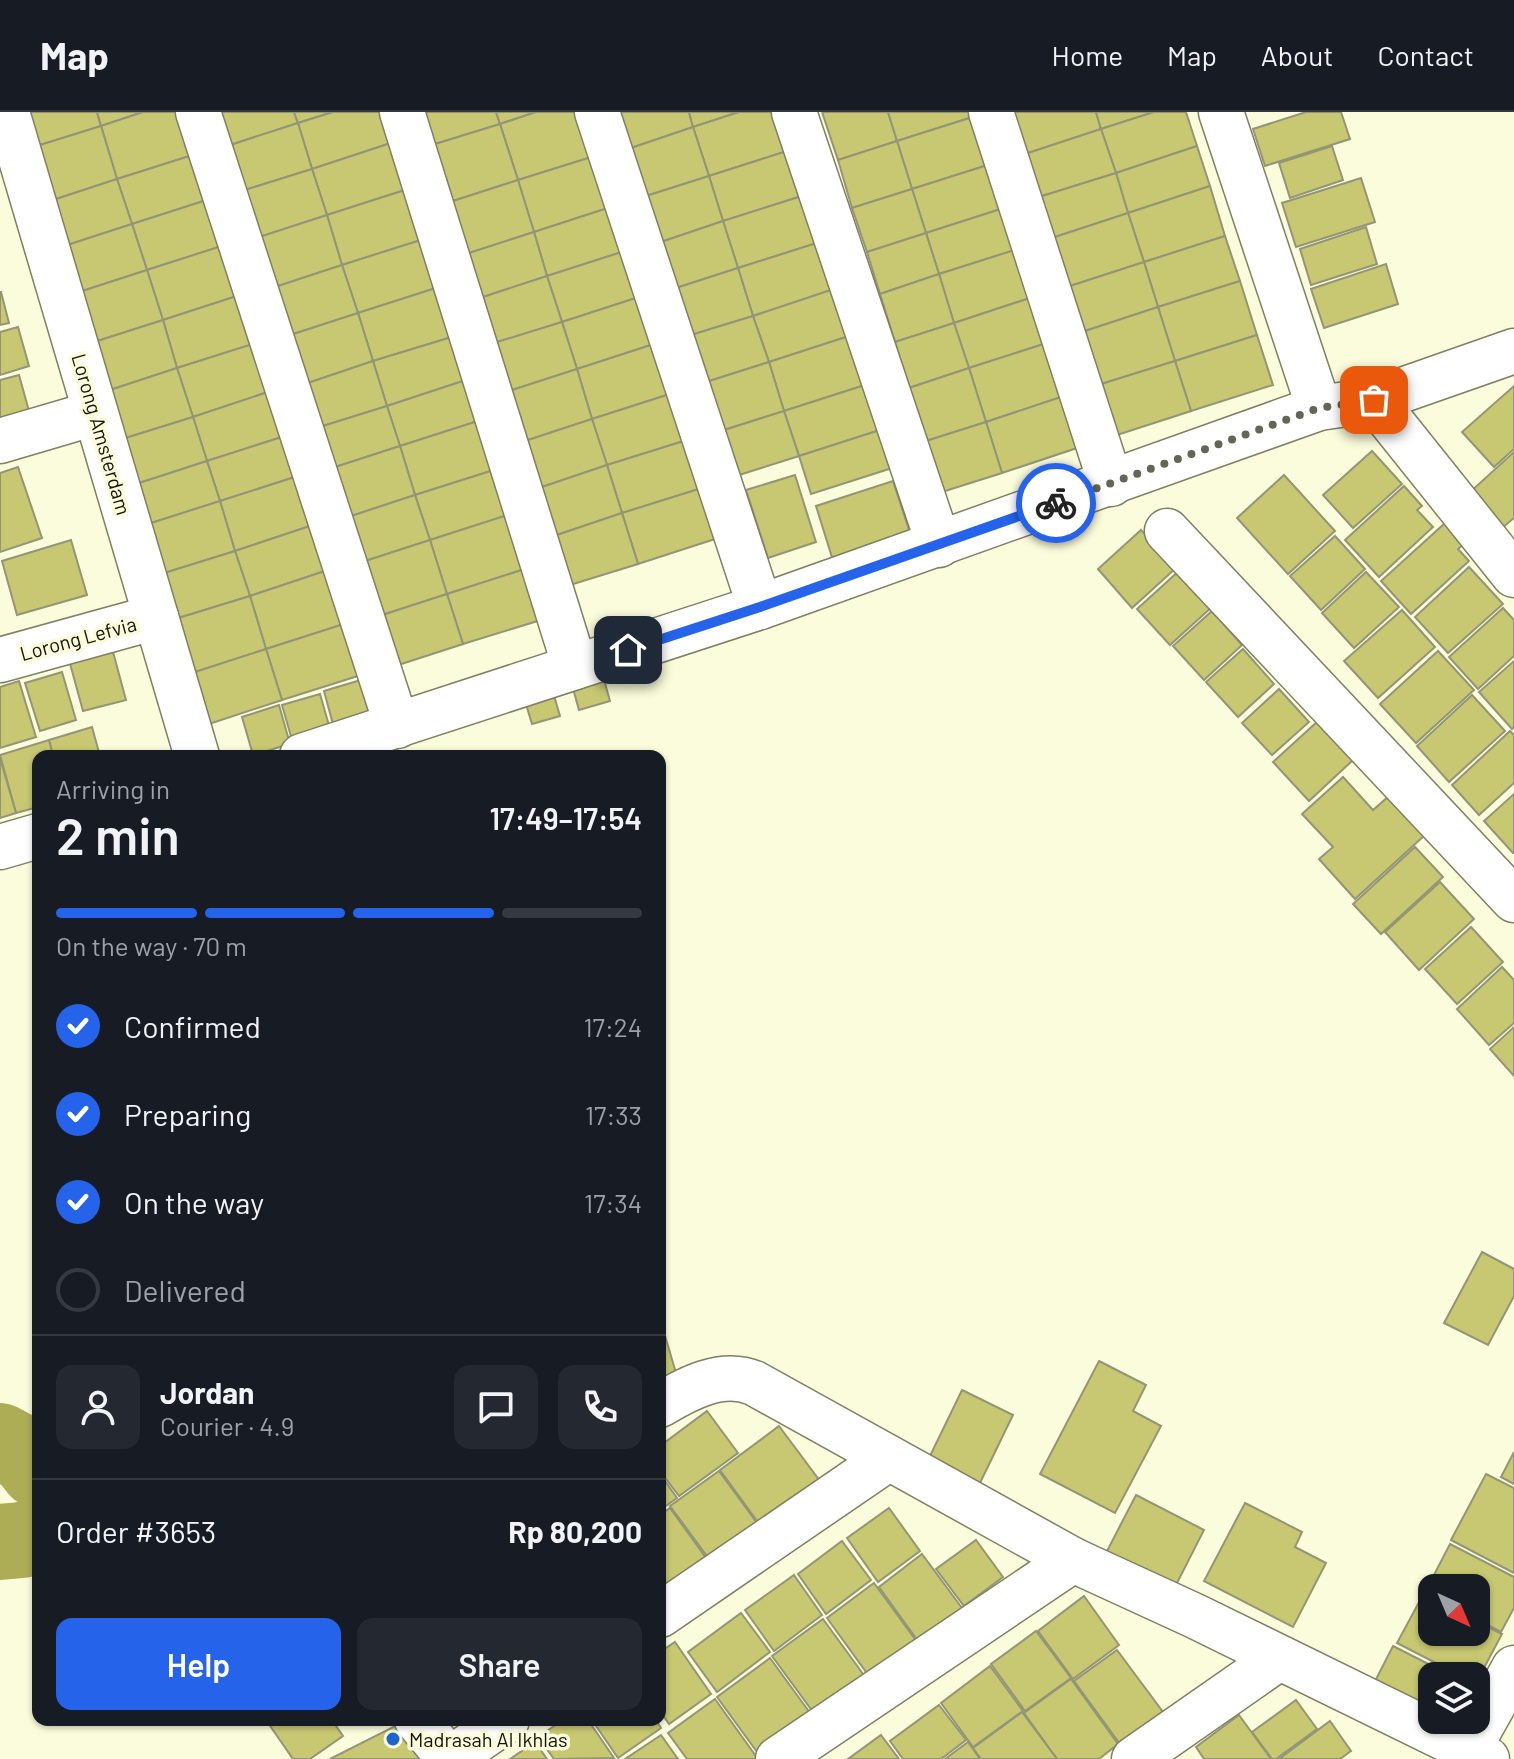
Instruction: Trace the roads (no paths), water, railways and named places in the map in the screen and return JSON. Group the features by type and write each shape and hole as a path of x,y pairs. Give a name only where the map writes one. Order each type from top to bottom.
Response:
{"street":[{"name":"Lorong Amsterdam","path":"7,112 195,750"},
{"path":"198,112 397,726"},
{"path":"402,112 575,667"},
{"path":"597,112 760,607"},
{"path":"794,112 939,545"},
{"path":"991,112 1111,484"},
{"path":"1221,112 1319,408"},
{"path":"321,750 760,607 1319,408 1374,400 1514,351"},
{"path":"1374,400 1514,575"},
{"path":"0,441 95,413"},
{"path":"1167,531 1509,885"},
{"name":"Lorong Lefvia","path":"0,660 156,617"},
{"path":"0,847 32,838"},
{"path":"666,1402 708,1382 726,1377 742,1378 1073,1560 1477,1755 1514,1668"},
{"path":"666,1611 889,1458"},
{"path":"778,1759 1073,1560"},
{"path":"1134,1759 1279,1658"},
{"path":"422,1726 449,1759 498,1726"}],"waterway":[{"path":"0,1441 26,1455 32,1462"},
{"path":"0,1542 32,1537"}],"place":[{"name":"Madrasah Al Ikhlas","path":"393,1739"}]}
